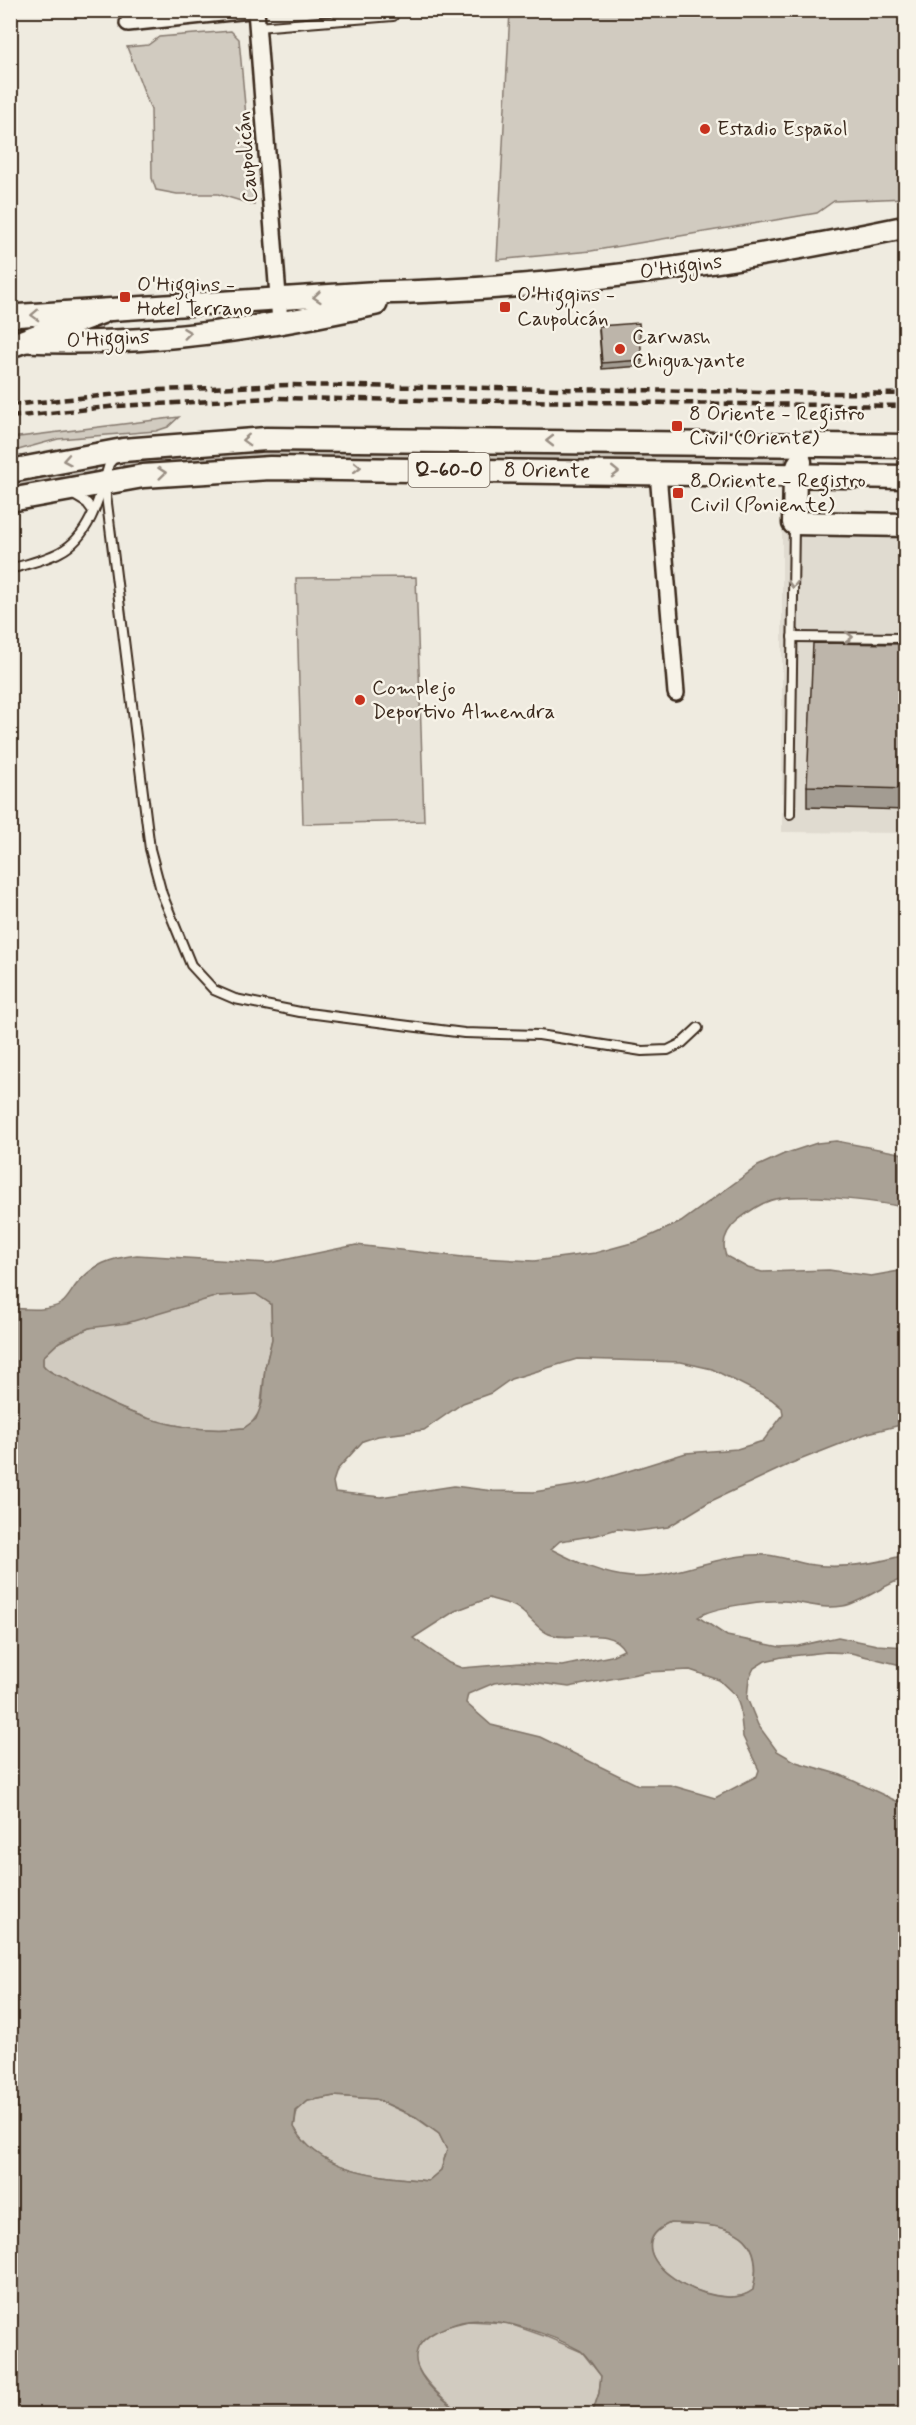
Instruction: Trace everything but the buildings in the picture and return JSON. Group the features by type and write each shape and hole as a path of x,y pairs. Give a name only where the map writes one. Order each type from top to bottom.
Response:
{"main road":[{"name":"O'Higgins","path":"15,342 103,342 280,322 417,294 662,271 786,252 906,227"},
{"name":"O'Higgins","path":"10,316 102,312 369,293 417,294"},
{"path":"15,342 102,312"},
{"name":"8 Oriente","path":"10,471 123,450 266,439 906,446"},
{"path":"819,444 799,464 795,476 794,523 906,525"},
{"name":"8 Oriente","path":"10,501 62,489 171,472 304,467 906,477"}],"street":[{"path":"128,23 250,10"},
{"name":"Caupolicán","path":"256,10 280,322"},
{"path":"658,473 675,693"}],"lane":[{"path":"257,27 393,16"},
{"path":"10,569 62,552 86,527 110,464 123,450"},
{"path":"104,482 150,849 162,894 180,941 191,965 202,979 214,990 235,999 300,1012 464,1033 539,1035 642,1051 668,1050 682,1043 698,1028"},
{"path":"62,489 87,503 93,512"},
{"path":"790,814 794,523"},
{"path":"792,637 906,638"}],"shaded area":[{"name":"Estadio Español","path":"510,11 904,11 905,198 834,201 817,213 591,251 497,260"},
{"path":"231,31 239,39 254,205 218,194 177,194 156,190 152,178 151,110 127,47 148,45 159,37"},
{"path":"179,417 168,427 156,431 58,439 11,452 11,438"},
{"path":"286,449 786,455 785,464 399,458 280,459 123,466 124,456"},
{"path":"102,462 92,473 11,492 11,482"},
{"path":"782,508 905,512 905,833 782,832"},
{"name":"Complejo Deportivo Almendra","path":"416,577 424,821 303,824 296,578"},
{"path":"836,1141 905,1154 905,1208 857,1200 816,1197 781,1198 769,1201 749,1212 730,1228 724,1241 726,1256 748,1268 762,1272 829,1270 871,1276 905,1270 905,1424 868,1433 792,1463 709,1502 668,1527 638,1531 617,1529 560,1541 551,1549 600,1571 632,1577 664,1574 749,1555 781,1557 819,1566 844,1566 905,1555 905,1578 851,1604 827,1607 783,1601 764,1602 726,1607 698,1617 727,1636 780,1647 798,1646 838,1637 877,1645 905,1647 905,1666 851,1653 827,1652 765,1661 754,1668 749,1678 747,1698 758,1725 777,1751 796,1762 841,1775 905,1805 905,2414 592,2414 599,2393 601,2376 581,2351 526,2328 480,2320 459,2322 437,2331 423,2341 417,2352 417,2364 430,2386 464,2414 11,2414 11,1308 37,1309 57,1306 64,1302 82,1278 96,1267 111,1260 137,1255 269,1263 356,1245 463,1257 534,1261 595,1253 639,1241 681,1222 758,1166 817,1143","holes":["256,1294 271,1304 272,1339 265,1368 262,1403 256,1419 244,1428 197,1428 153,1420 111,1404 52,1373 43,1365 43,1357 59,1342 89,1328 127,1323 218,1296","577,1359 681,1362 712,1369 771,1399 782,1408 783,1415 763,1441 737,1449 686,1453 590,1483 534,1492 493,1491 454,1486 381,1497 335,1492 333,1482 337,1470 363,1441 378,1436 424,1430 463,1403 491,1393 511,1379","489,1598 516,1607 540,1629 549,1634 568,1637 600,1636 618,1642 624,1650 611,1656 562,1666 520,1663 462,1668 449,1663 413,1638 455,1611","690,1670 719,1680 736,1696 740,1708 743,1737 759,1770 757,1776 715,1798 670,1785 638,1785 540,1737 491,1725 466,1703 468,1694 494,1683 517,1680 569,1687 647,1672","334,2096 376,2099 416,2117 439,2134 447,2150 441,2170 428,2181 372,2174 335,2163 319,2155 305,2143 294,2127 296,2111 308,2101","670,2223 705,2225 735,2232 746,2240 753,2252 756,2268 753,2290 736,2297 715,2296 694,2289 674,2278 658,2265 651,2250 654,2235"]},
{"path":"256,1294 271,1304 272,1339 265,1368 260,1411 251,1424 244,1428 197,1428 153,1420 90,1394 52,1373 43,1365 43,1357 59,1342 89,1328 218,1296"},
{"path":"334,2096 376,2099 416,2118 439,2134 447,2150 441,2170 428,2181 391,2177 353,2170 319,2155 305,2143 294,2127 297,2111 308,2101"},
{"path":"670,2223 721,2228 735,2232 746,2240 753,2252 755,2268 753,2290 736,2296 716,2296 694,2289 674,2278 659,2265 651,2250 654,2236"},
{"path":"468,2321 507,2323 582,2352 601,2376 599,2393 592,2414 464,2414 456,2409 427,2382 415,2361 415,2350 420,2341 430,2333"}],"railway":[{"path":"10,405 159,390 288,385 906,394"},
{"path":"10,417 118,406 271,398 906,406"}],"place":[{"name":"Estadio Español","path":"705,129"},
{"name":"O'Higgins - Hotel Terrano","path":"125,297"},
{"name":"O'Higgins - Caupolicán","path":"505,307"},
{"name":"Carwash Chiguayante","path":"620,349"},
{"name":"8 Oriente - Registro Civil (Oriente)","path":"677,426"},
{"name":"8 Oriente - Registro Civil (Poniente)","path":"678,493"},
{"name":"Complejo Deportivo Almendra","path":"360,700"}]}
